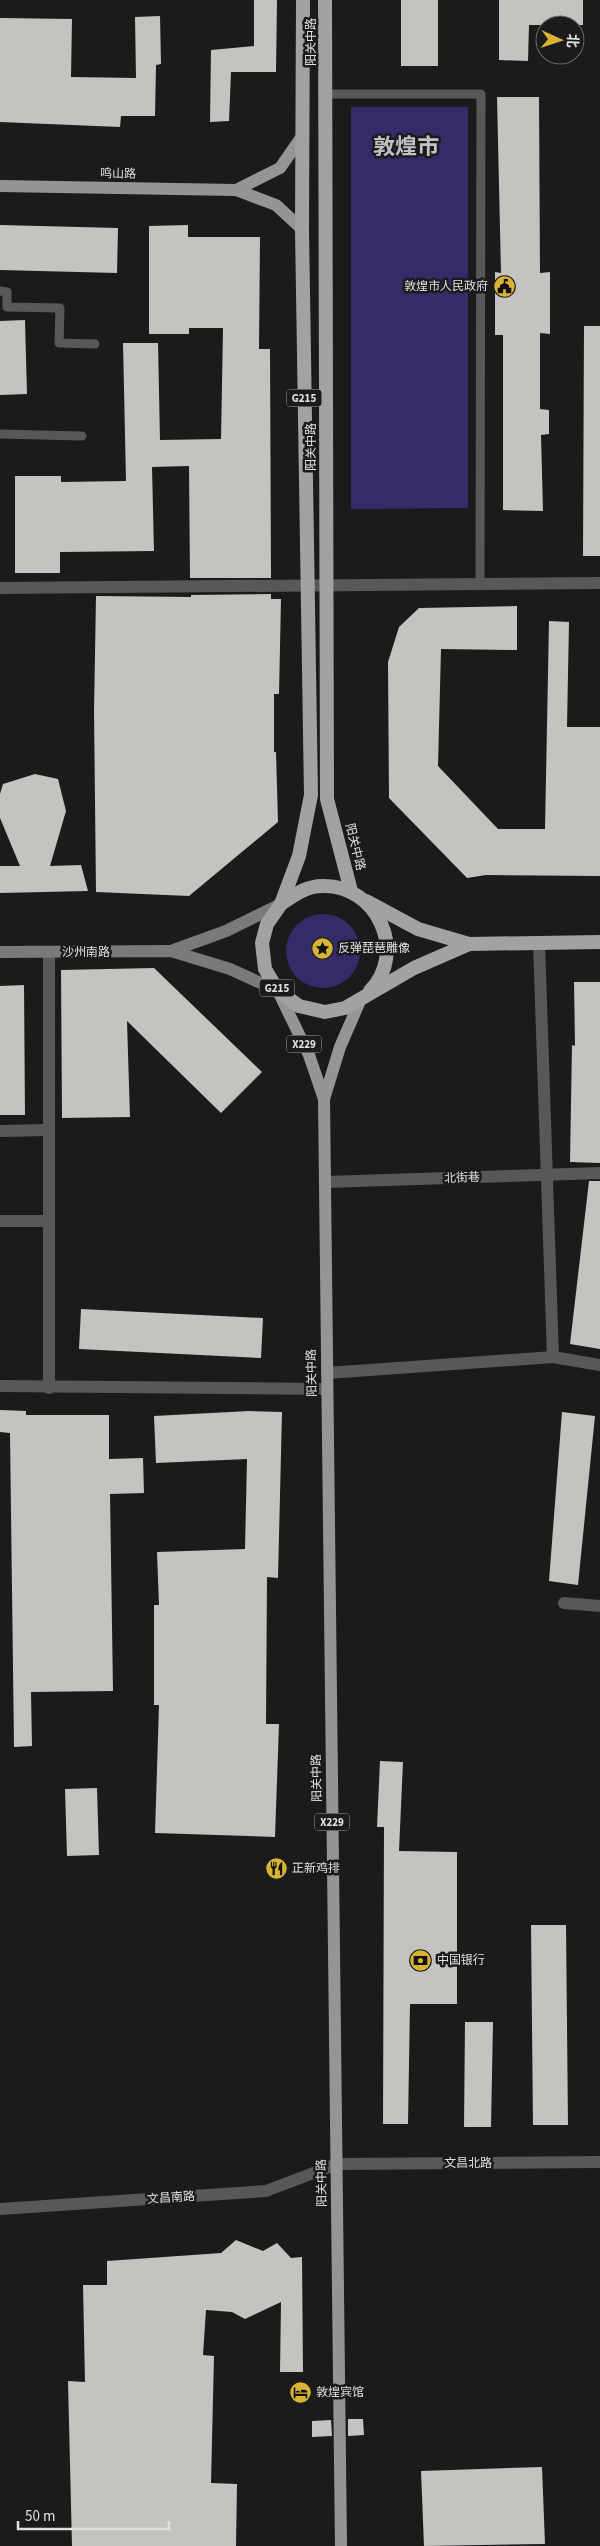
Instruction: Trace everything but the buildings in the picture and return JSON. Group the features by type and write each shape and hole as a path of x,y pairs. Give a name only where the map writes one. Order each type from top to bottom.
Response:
{"highway":[{"name":"阳关中路","path":"281,904 299,856 311,795 306,586 302,229 303,0"},
{"name":"阳关中路","path":"326,0 327,799 351,891"},
{"path":"281,904 303,890 323,886 351,891 418,929 470,944"},
{"path":"360,1001 377,984 387,954 385,932 381,921 366,901"},
{"name":"G215","path":"281,904 267,924 262,943 265,968 278,991 300,1006 325,1012 345,1008 360,1001 414,968 470,944 600,942"}],"main road":[{"path":"236,190 280,168 303,135"},
{"name":"鸣山路","path":"0,186 236,190"},
{"path":"236,190 276,205 302,229"},
{"path":"171,951 226,931 281,904"},
{"path":"171,951 230,969 278,991"},
{"name":"沙州南路","path":"0,952 171,951"},
{"name":"X229","path":"278,991 309,1055 324,1099"},
{"name":"X229","path":"324,1099 340,1047 360,1001"},
{"name":"阳关中路","path":"324,1099 341,2546"}],"street":[{"path":"0,588 600,583"},
{"path":"539,943 553,1357"},
{"path":"49,952 49,1388"},
{"path":"0,1131 49,1130"},
{"name":"北街巷","path":"325,1182 600,1173"},
{"path":"0,1221 49,1221"},
{"path":"327,1373 553,1357 600,1365"},
{"path":"0,1386 49,1388 327,1389"},
{"path":"564,1602 600,1606"},
{"name":"文昌北路","path":"337,2164 600,2162"},
{"name":"文昌南路","path":"0,2210 266,2191 337,2164"}],"lane":[{"path":"326,94 481,94 480,584"},
{"path":"0,291 7,292 7,307 60,308 59,343 94,344"},
{"path":"0,434 82,436"}],"shaded area":[{"path":"351,107 468,107 468,508 351,509"},
{"path":"316,914 330,914 344,920 354,930 360,944 360,958 354,972 344,982 330,988 316,988 302,982 292,972 286,958 286,944 292,930 302,920"}],"place":[{"name":"敦煌市人民政府","path":"504,286"},
{"name":"反弹琵琶雕像","path":"322,948"},
{"name":"正新鸡排","path":"276,1868"},
{"name":"中国银行","path":"421,1960"},
{"name":"敦煌宾馆","path":"300,2392"}],"district":[{"name":"敦煌市","path":"406,147"}]}
